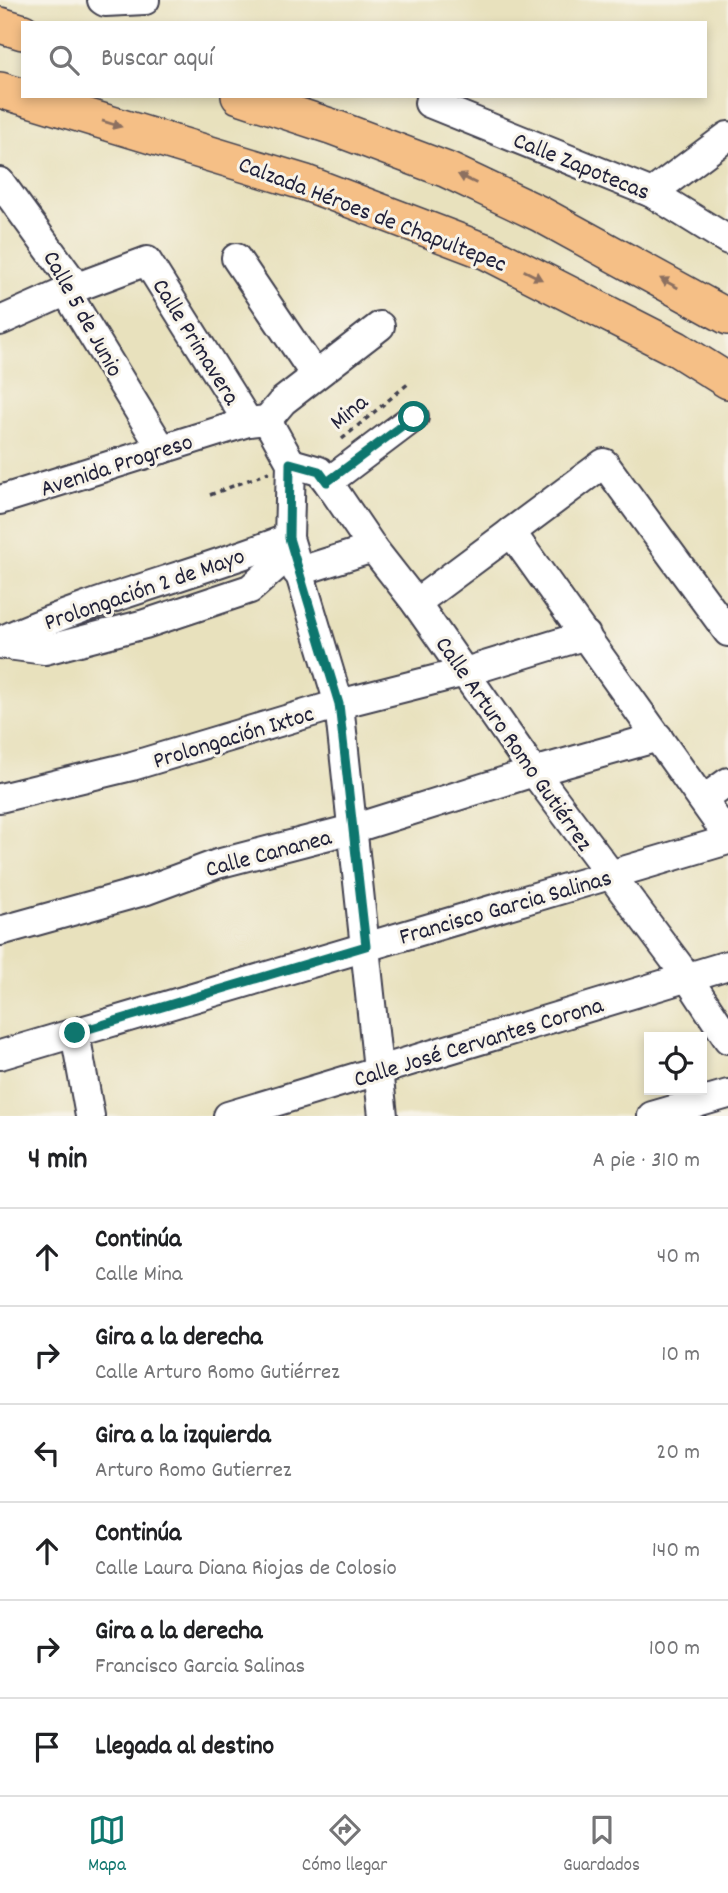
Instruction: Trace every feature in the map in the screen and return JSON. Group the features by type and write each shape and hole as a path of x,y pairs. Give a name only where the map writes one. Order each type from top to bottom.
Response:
{"main road":[{"path":"0,3 10,0"},
{"path":"0,25 21,31"},
{"name":"Calzada Héroes de Chapultepec","path":"0,90 21,96"},
{"name":"Calzada Héroes de Chapultepec","path":"26,98 306,183 487,252 677,349 728,380"},
{"path":"245,98 333,127 447,170 551,220 728,317"}],"street":[{"path":"102,0 145,0"},
{"name":"Calle Zapotecas","path":"429,103 652,193 728,240"},
{"path":"652,193 728,135"},
{"name":"Calle 5 de Junio","path":"0,181 70,278 73,303 162,449"},
{"path":"236,258 315,375"},
{"name":"Calle Primavera","path":"72,289 147,261 249,423 290,463"},
{"path":"0,321 72,289"},
{"path":"249,423 283,401 380,326"},
{"path":"327,482 414,417"},
{"name":"Avenida Progreso","path":"0,500 249,423"},
{"path":"0,643 45,650 145,624 250,589 275,567 286,539 290,463"},
{"name":"Calle Arturo Romo Gutiérrez","path":"290,463 319,471 416,603 534,772 688,978 728,1039"},
{"path":"416,603 604,463 728,632"},
{"path":"511,533 728,838"},
{"path":"286,539 339,704 383,1116"},
{"name":"Prolongación 2 de Mayo","path":"0,643 36,625 286,539"},
{"path":"297,572 373,548"},
{"path":"87,607 145,624"},
{"name":"Prolongación Ixtoc","path":"0,797 132,766 339,704 465,673 586,635"},
{"name":"Calle Cananea","path":"0,932 147,890 217,864 352,829 534,772 658,737"},
{"path":"703,800 728,782"},
{"name":"Francisco Garcia Salinas","path":"0,1055 610,876 728,838"},
{"name":"Calle José Cervantes Corona","path":"228,1116 728,965"},
{"path":"75,1033 90,1116"},
{"path":"652,1116 728,1094"}],"path":[{"name":"Mina","path":"339,442 409,383"},
{"path":"210,495 290,463"}],"route":[{"path":"75,1033 366,946 339,704 297,572 289,538 290,463 319,471 327,482 414,417"}]}
